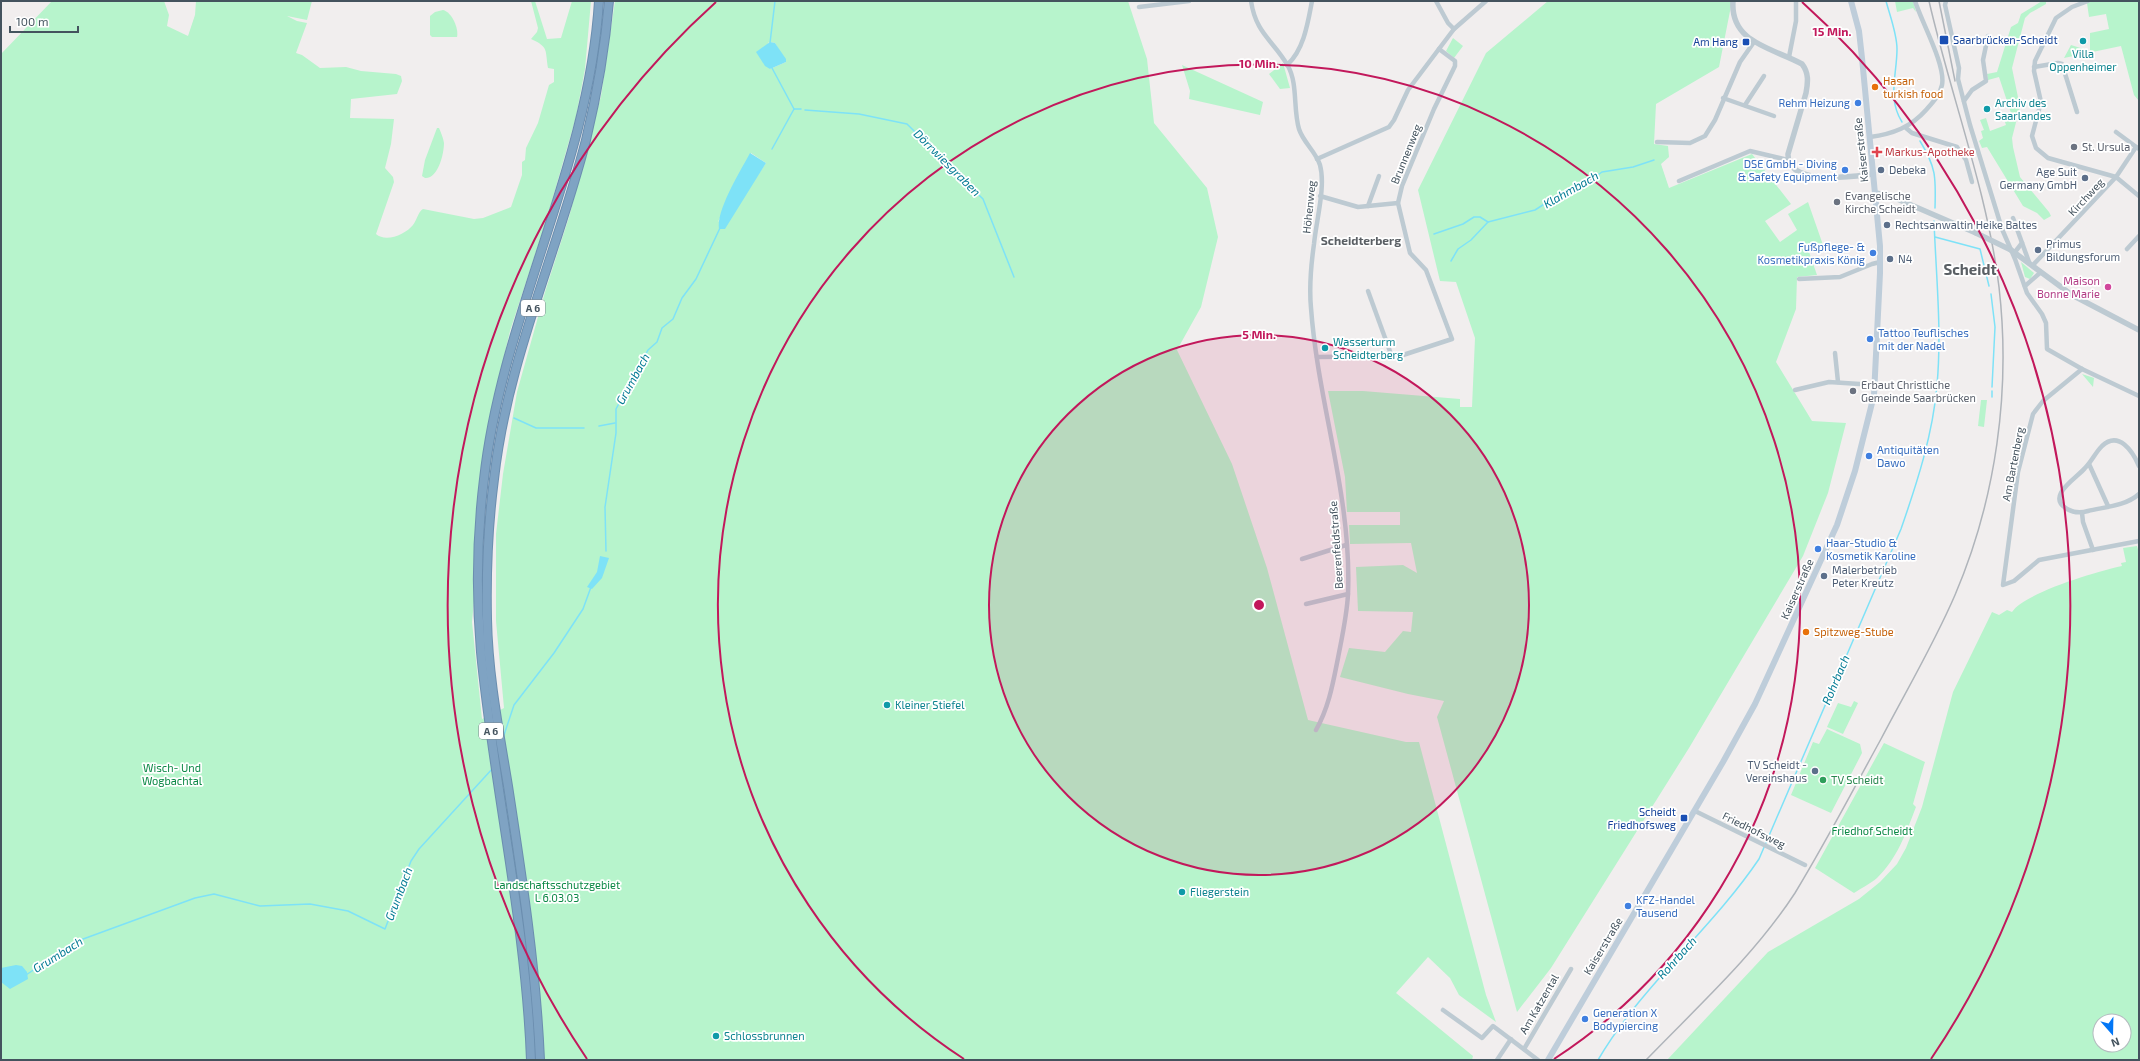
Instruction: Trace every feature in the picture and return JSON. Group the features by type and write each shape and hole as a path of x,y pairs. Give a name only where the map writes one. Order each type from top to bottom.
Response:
{"highway":[{"name":"A 6","path":"531,1060 522,953 488,709 483,621 480,517 484,476 497,401 516,334 577,139 592,67 599,1"},
{"name":"A 6","path":"540,1060 531,951 483,621 490,517 501,434 524,337 585,141 601,69 609,1"}],"main road":[{"name":"Kaiserstraße","path":"1548,1060 1695,811 1755,704 1837,525 1867,429 1875,386 1880,262 1874,174 1859,31 1851,1"}],"street":[{"path":"1139,7 1190,1"},
{"name":"Höhenweg","path":"1251,1 1257,26 1288,65 1291,74 1299,128 1317,159 1320,168 1320,196 1311,268 1311,307 1317,357"},
{"path":"1288,65 1296,55 1308,22 1312,1"},
{"path":"1436,1 1448,23 1454,29"},
{"path":"1317,159 1363,140 1389,127 1394,120 1408,90 1454,29 1486,1"},
{"path":"1733,1 1732,10 1738,27 1754,42 1802,64 1806,70 1808,85 1788,160"},
{"path":"1789,58 1796,21 1796,1"},
{"path":"1870,137 1906,128 1921,116 1939,94 1943,79 1926,25 1919,12 1916,1"},
{"path":"2034,67 2056,18 2072,7 2088,1"},
{"path":"1946,2 1959,68 1958,79 1964,101 2002,229 2027,293 2042,314 2046,323 2047,349 2082,369 2139,396"},
{"path":"1964,101 1972,90 1986,81 1983,60 1988,36"},
{"path":"1657,142 1687,143 1702,139 1713,124 1723,98 1740,62 1754,42"},
{"name":"Brunnenweg","path":"1392,357 1408,354 1452,339 1426,270 1410,253 1398,203 1402,186 1434,109 1455,66 1455,61 1439,49"},
{"path":"2034,67 2058,63 2062,64 2077,112"},
{"name":"Kirchweg","path":"2031,263 2116,177 2048,158 2039,151 2032,136 2041,102 2034,67"},
{"path":"1745,105 1764,76"},
{"path":"1723,98 1774,116"},
{"path":"1906,128 1912,133 1956,147 1966,160 1972,182"},
{"path":"2116,132 2137,148 2116,177 2139,196"},
{"path":"1679,181 1750,151 1788,160 1797,170 1812,177 1874,174"},
{"path":"1368,206 1379,176"},
{"path":"1875,193 1888,195 1976,233 2013,251 2031,263 2072,296 2139,330"},
{"path":"1320,196 1353,206 1398,203"},
{"path":"2013,218 2031,263"},
{"path":"2127,249 2139,236"},
{"path":"2013,251 2022,243"},
{"path":"1799,279 1840,277 1880,262"},
{"path":"2025,286 2041,272"},
{"path":"1317,357 1392,357 1368,291"},
{"path":"1835,353 1838,382"},
{"name":"Beerenfeldstraße","path":"1316,730 1324,716 1330,698 1344,627 1348,594 1346,545 1339,474 1317,357"},
{"name":"Am Bartenberg","path":"2082,369 2043,401 2033,414 2018,472 2003,585 2014,581 2039,560 2094,550"},
{"path":"1795,390 1823,382 1875,386"},
{"path":"2139,466 2128,446 2115,441 2102,446 2089,464 2062,489 2060,496 2061,504 2066,509 2082,513 2128,501 2139,494"},
{"path":"2089,464 2108,506"},
{"path":"2082,513 2083,522 2094,550 2139,541"},
{"path":"1302,559 1346,545"},
{"path":"1306,604 1348,594"},
{"name":"Friedhofsweg","path":"1695,811 1805,865"},
{"name":"Am Katzental","path":"1524,1049 1570,969"},
{"path":"1443,1010 1482,1038 1493,1026 1538,1060"},
{"path":"1497,1060 1511,1039"}],"green space":[{"path":"52,1 164,1 169,15 167,26 188,36 195,15 196,1 312,1 307,20 287,16 297,21 307,23 296,53 302,55 320,68 346,67 361,71 396,74 401,76 402,81 397,94 351,99 350,118 394,119 391,144 385,168 393,177 394,182 376,234 385,238 401,234 410,228 423,209 474,219 483,218 511,207 522,175 522,162 525,160 526,148 538,123 549,85 554,82 554,69 548,68 545,50 541,44 531,39 537,32 538,28 531,1 535,1 547,39 561,38 572,1 591,1 585,69 576,117 547,218 510,331 492,408 480,473 476,579 472,622 482,719 504,708 496,621 496,534 503,474 517,392 545,292 569,217 601,96 615,1 1128,1 1147,59 1154,123 1207,188 1218,237 1201,307 1177,350 1232,464 1267,568 1308,720 1406,742 1419,742 1486,995 1496,1022 1459,995 1450,978 1428,957 1396,993 1473,1056 1472,1060 1,1060 1,54","holes":["769,42 775,43 786,62 770,69 767,45","751,153 766,163 746,193 718,222"]},
{"path":"1548,1 1732,1 1719,67 1656,104 1654,144 1668,146 1669,157 1661,164 1669,188 1752,154 1791,204 1765,221 1780,242 1797,230 1788,214 1808,202 1823,245 1808,249 1817,275 1797,277 1796,309 1776,362 1812,421 1846,423 1828,493 1803,556 1689,748 1551,968 1517,1012 1437,717 1444,701 1408,694 1340,677 1349,648 1385,652 1403,631 1411,632 1413,612 1358,611 1356,567 1403,565 1417,573 1411,543 1350,544 1349,525 1400,525 1400,512 1347,512 1345,477 1328,391 1363,391 1460,399 1460,407 1472,407 1475,338 1456,282 1440,281 1418,190 1486,53"},
{"path":"1895,1 1913,1 1916,12 1913,8 1897,12"},
{"path":"2042,1 2046,1 2046,4 2030,13 2025,18 2012,68 2020,107 2012,138 2020,177 2051,216 2044,220 2037,213 2023,206 1987,147 1982,148 1979,141 1983,138 1981,131 1984,130 1980,120 1986,118 1990,131 2006,125 2003,116 2011,113 1999,77 1988,80 1987,74 1997,72 2011,27 2018,23 2021,14"},
{"path":"2094,1 2139,1 2139,101 2134,95 2121,46 2064,58 2071,45 2090,51 2090,33 2109,29 2106,14 2089,17 2087,3"},
{"path":"443,10 452,17 457,30 457,37 432,37 430,35 430,16 435,12"},
{"path":"1453,38 1463,46 1454,58 1446,51"},
{"path":"1283,63 1290,88 1280,89 1269,74"},
{"path":"1182,65 1263,102 1260,115 1189,99 1190,91"},
{"path":"437,128 439,128 444,141 443,153 437,170 430,177 425,178 422,176 425,160"},
{"path":"2021,262 2034,273 2030,279 2025,277"},
{"path":"2082,374 2094,378 2093,387"},
{"path":"1981,400 1987,400 1984,427 1978,426"},
{"path":"2137,546 2139,553 2139,1060 1667,1060 1768,952 1859,899 1880,882 1897,864 1906,848 1922,807 1953,692 1992,612 1999,615 2007,610 2012,612 2019,605 2046,590 2080,578 2122,566 2121,563 2126,562 2123,548"},
{"path":"1854,701 1858,703 1843,734 1827,727 1838,703 1851,707"},
{"name":"TV Scheidt","path":"1827,729 1860,744 1862,753 1831,813 1791,795 1813,742 1819,744"},
{"name":"Friedhof Scheidt","path":"1884,743 1925,762 1913,804 1916,807 1900,845 1890,863 1877,878 1854,893 1815,868"}],"water":[{"path":"770,42 775,43 786,59 786,62 770,69 765,66 756,52"},
{"path":"750,153 766,163 725,229 719,229 719,221 725,201"},
{"path":"600,556 609,558 602,578 592,589 587,587 597,572"},
{"path":"16,965 22,966 27,972 28,979 10,989 1,982 1,968"}],"waterway":[{"name":"Grumbach","path":"770,43 775,1"},
{"name":"Rohrbach","path":"1886,1 1897,43 1894,95 1897,113 1902,122"},
{"name":"Dörrwiesgraben","path":"772,68 794,109 772,149"},
{"name":"Dörrwiesgraben","path":"794,109 801,109"},
{"name":"Dörrwiesgraben","path":"805,110 859,114 907,124 983,199 1014,277"},
{"name":"Rohrbach","path":"1920,141 1929,158 1934,173 1935,208"},
{"name":"Klahmbach","path":"1451,261 1458,249 1471,240 1488,222 1535,210 1549,201 1588,182 1602,172 1633,167 1654,160"},
{"name":"Klahmbach","path":"1434,234 1463,224 1474,217 1480,217 1488,222"},
{"name":"Rohrbach","path":"1598,1060 1635,1007 1720,910 1759,859 1901,529 1928,440 1937,385 1939,324 1934,221"},
{"name":"Grumbach","path":"606,551 605,507 616,433 616,409 648,350 657,342 662,328 673,319 682,298 696,279 720,228"},
{"path":"1935,237 1980,249 1989,286"},
{"path":"1991,294 1995,327 1992,387"},
{"path":"1992,391 1992,397"},
{"path":"514,418 536,428 584,428"},
{"path":"599,426 615,423"},
{"name":"Grumbach","path":"503,738 514,705 554,653 583,609 591,587"},
{"name":"Grumbach","path":"26,975 75,942 195,898 214,894 260,906 310,904 348,911 385,929 411,861 419,849 493,768"}],"railway":[{"path":"1646,1060 1744,959 1762,938 1795,893 1818,855 1920,667 1955,595 1981,521 1997,444 2001,405 2003,366 1999,287 1986,215 1929,1"},
{"path":"1939,1 1955,81"}],"place":[{"name":"Saarbrücken-Scheidt","path":"1944,40"},
{"name":"Villa Oppenheimer","path":"2083,41"},
{"name":"Am Hang","path":"1746,42"},
{"name":"Hasan turkish food","path":"1875,87"},
{"name":"Rehm Heizung","path":"1858,103"},
{"name":"Archiv des Saarlandes","path":"1987,109"},
{"name":"St. Ursula","path":"2074,147"},
{"name":"Markus-Apotheke","path":"1877,152"},
{"name":"DSE GmbH - Diving & Safety Equipment","path":"1845,170"},
{"name":"Debeka","path":"1881,170"},
{"name":"Age Suit Germany GmbH","path":"2085,178"},
{"name":"Evangelische Kirche Scheidt","path":"1837,202"},
{"name":"Rechtsanwaltin Heike Baltes","path":"1887,225"},
{"name":"Primus Bildungsforum","path":"2038,250"},
{"name":"Fußpflege- & Kosmetikpraxis König","path":"1873,253"},
{"name":"N4","path":"1890,259"},
{"name":"Maison Bonne Marie","path":"2108,287"},
{"name":"Tattoo Teuflisches mit der Nadel","path":"1870,339"},
{"name":"Wasserturm Scheidterberg","path":"1325,348"},
{"name":"Erbaut Christliche Gemeinde Saarbrücken","path":"1853,391"},
{"name":"Antiquitäten Dawo","path":"1869,456"},
{"name":"Haar-Studio & Kosmetik Karoline","path":"1818,549"},
{"name":"Malerbetrieb Peter Kreutz","path":"1824,576"},
{"name":"Spitzweg-Stube","path":"1806,632"},
{"name":"Kleiner Stiefel","path":"887,705"},
{"name":"TV Scheidt - Vereinshaus","path":"1815,771"},
{"name":"TV Scheidt","path":"1823,780"},
{"name":"Scheidt Friedhofsweg","path":"1684,818"},
{"name":"Fliegerstein","path":"1182,892"},
{"name":"KFZ-Handel Tausend","path":"1628,906"},
{"name":"Generation X Bodypiercing","path":"1585,1019"},
{"name":"Schlossbrunnen","path":"716,1036"}],"district":[{"name":"Scheidterberg","path":"1361,241"},
{"name":"Scheidt","path":"1970,270"}],"park label":[{"name":"Wisch- Und Wogbachtal","path":"172,774"},
{"name":"Landschaftsschutzgebiet L 6.03.03","path":"557,891"}]}
